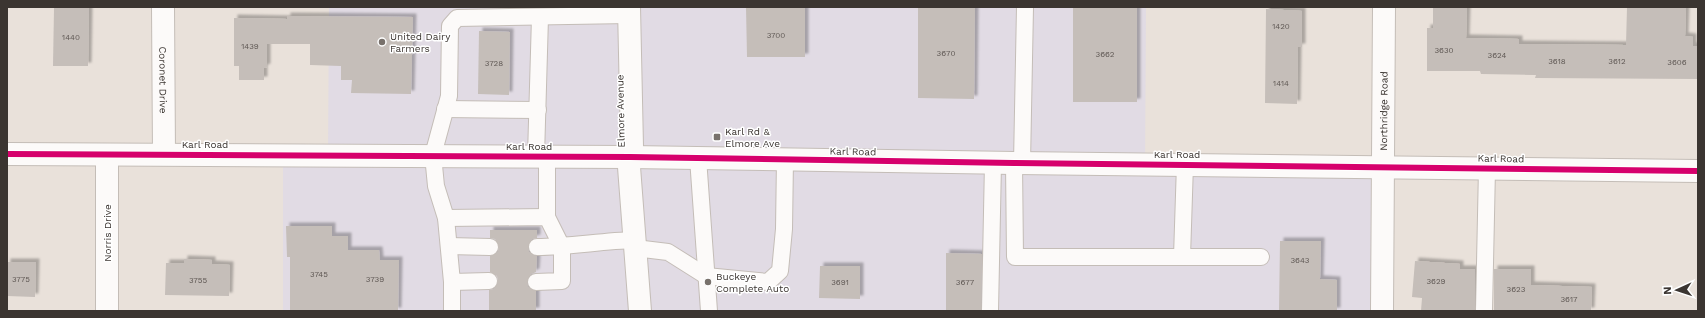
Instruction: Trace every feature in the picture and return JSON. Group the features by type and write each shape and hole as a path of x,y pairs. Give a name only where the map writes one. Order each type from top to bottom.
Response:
{"main road":[{"name":"Coronet Drive","path":"163,7 164,154"},
{"name":"Northridge Road","path":"1382,311 1384,7"},
{"name":"Elmore Avenue","path":"629,11 632,147 629,167 640,311"},
{"name":"Karl Road","path":"7,154 541,156 1698,171"},
{"name":"Norris Drive","path":"107,155 107,311"}],"lane":[{"path":"990,311 1009,163 1025,7"},
{"path":"452,311 450,246 446,218 436,186 433,155 449,96 450,26 457,18 540,17 629,11"},
{"path":"536,282 562,281 562,247 547,217 541,156 538,110 540,17"},
{"path":"445,109 538,110"},
{"path":"698,158 709,311"},
{"path":"537,247 562,247 604,241 635,244 668,252 706,276 768,282 780,271 784,229 785,159"},
{"path":"1009,163 1015,257 1261,257"},
{"path":"1182,257 1185,164"},
{"path":"1484,311 1487,168"},
{"path":"446,218 547,217"},
{"path":"450,246 490,247"},
{"path":"452,282 490,281"}],"shaded area":[{"path":"329,7 1146,7 1145,170 1386,169 1383,311 283,311 283,152 328,152"}],"building":[{"path":"746,7 805,7 805,57 747,57"},
{"path":"918,7 975,7 974,99 918,98"},
{"path":"1073,7 1137,7 1137,102 1073,102"},
{"path":"1627,7 1686,7 1685,36 1693,37 1693,46 1698,46 1698,79 1535,78 1536,75 1481,74 1480,71 1427,71 1427,28 1433,28 1433,8 1467,8 1466,38 1519,39 1519,44 1626,45"},
{"path":"54,8 89,8 88,66 53,66"},
{"path":"1266,9 1302,11 1302,47 1298,47 1297,104 1265,103"},
{"path":"287,16 413,17 411,94 351,93 352,80 341,80 341,66 310,65 310,44 267,44 267,67 264,68 264,80 239,80 239,66 234,66 234,18 287,19"},
{"name":"United Dairy Farmers","path":"479,31 510,32 509,95 478,94"},
{"path":"286,226 332,226 332,236 348,236 348,250 379,250 380,260 399,260 398,311 290,311 290,257 287,257"},
{"path":"490,230 537,230 537,238 532,239 528,247 529,252 537,256 536,272 531,274 527,282 528,287 536,291 536,311 489,311 489,290 494,289 498,281 497,276 490,272 490,256 498,252 499,247 495,239 490,238"},
{"path":"1280,241 1321,241 1320,279 1337,280 1337,311 1279,311"},
{"path":"946,253 982,254 981,311 946,311"},
{"path":"184,259 212,260 212,264 230,265 229,296 165,295 166,263 184,263"},
{"path":"1415,261 1460,264 1460,269 1475,269 1475,311 1421,311 1422,298 1412,297"},
{"path":"7,262 36,262 35,297 7,296"},
{"path":"820,266 860,266 860,299 819,298"},
{"path":"1494,269 1531,269 1531,285 1592,287 1591,311 1494,311"}],"cycle path":[{"path":"7,154 630,157 1698,171"}],"place":[{"name":"United Dairy Farmers","path":"382,42"},
{"name":"Karl Rd & Elmore Ave","path":"717,137"},
{"name":"Buckeye Complete Auto","path":"708,282"}]}
